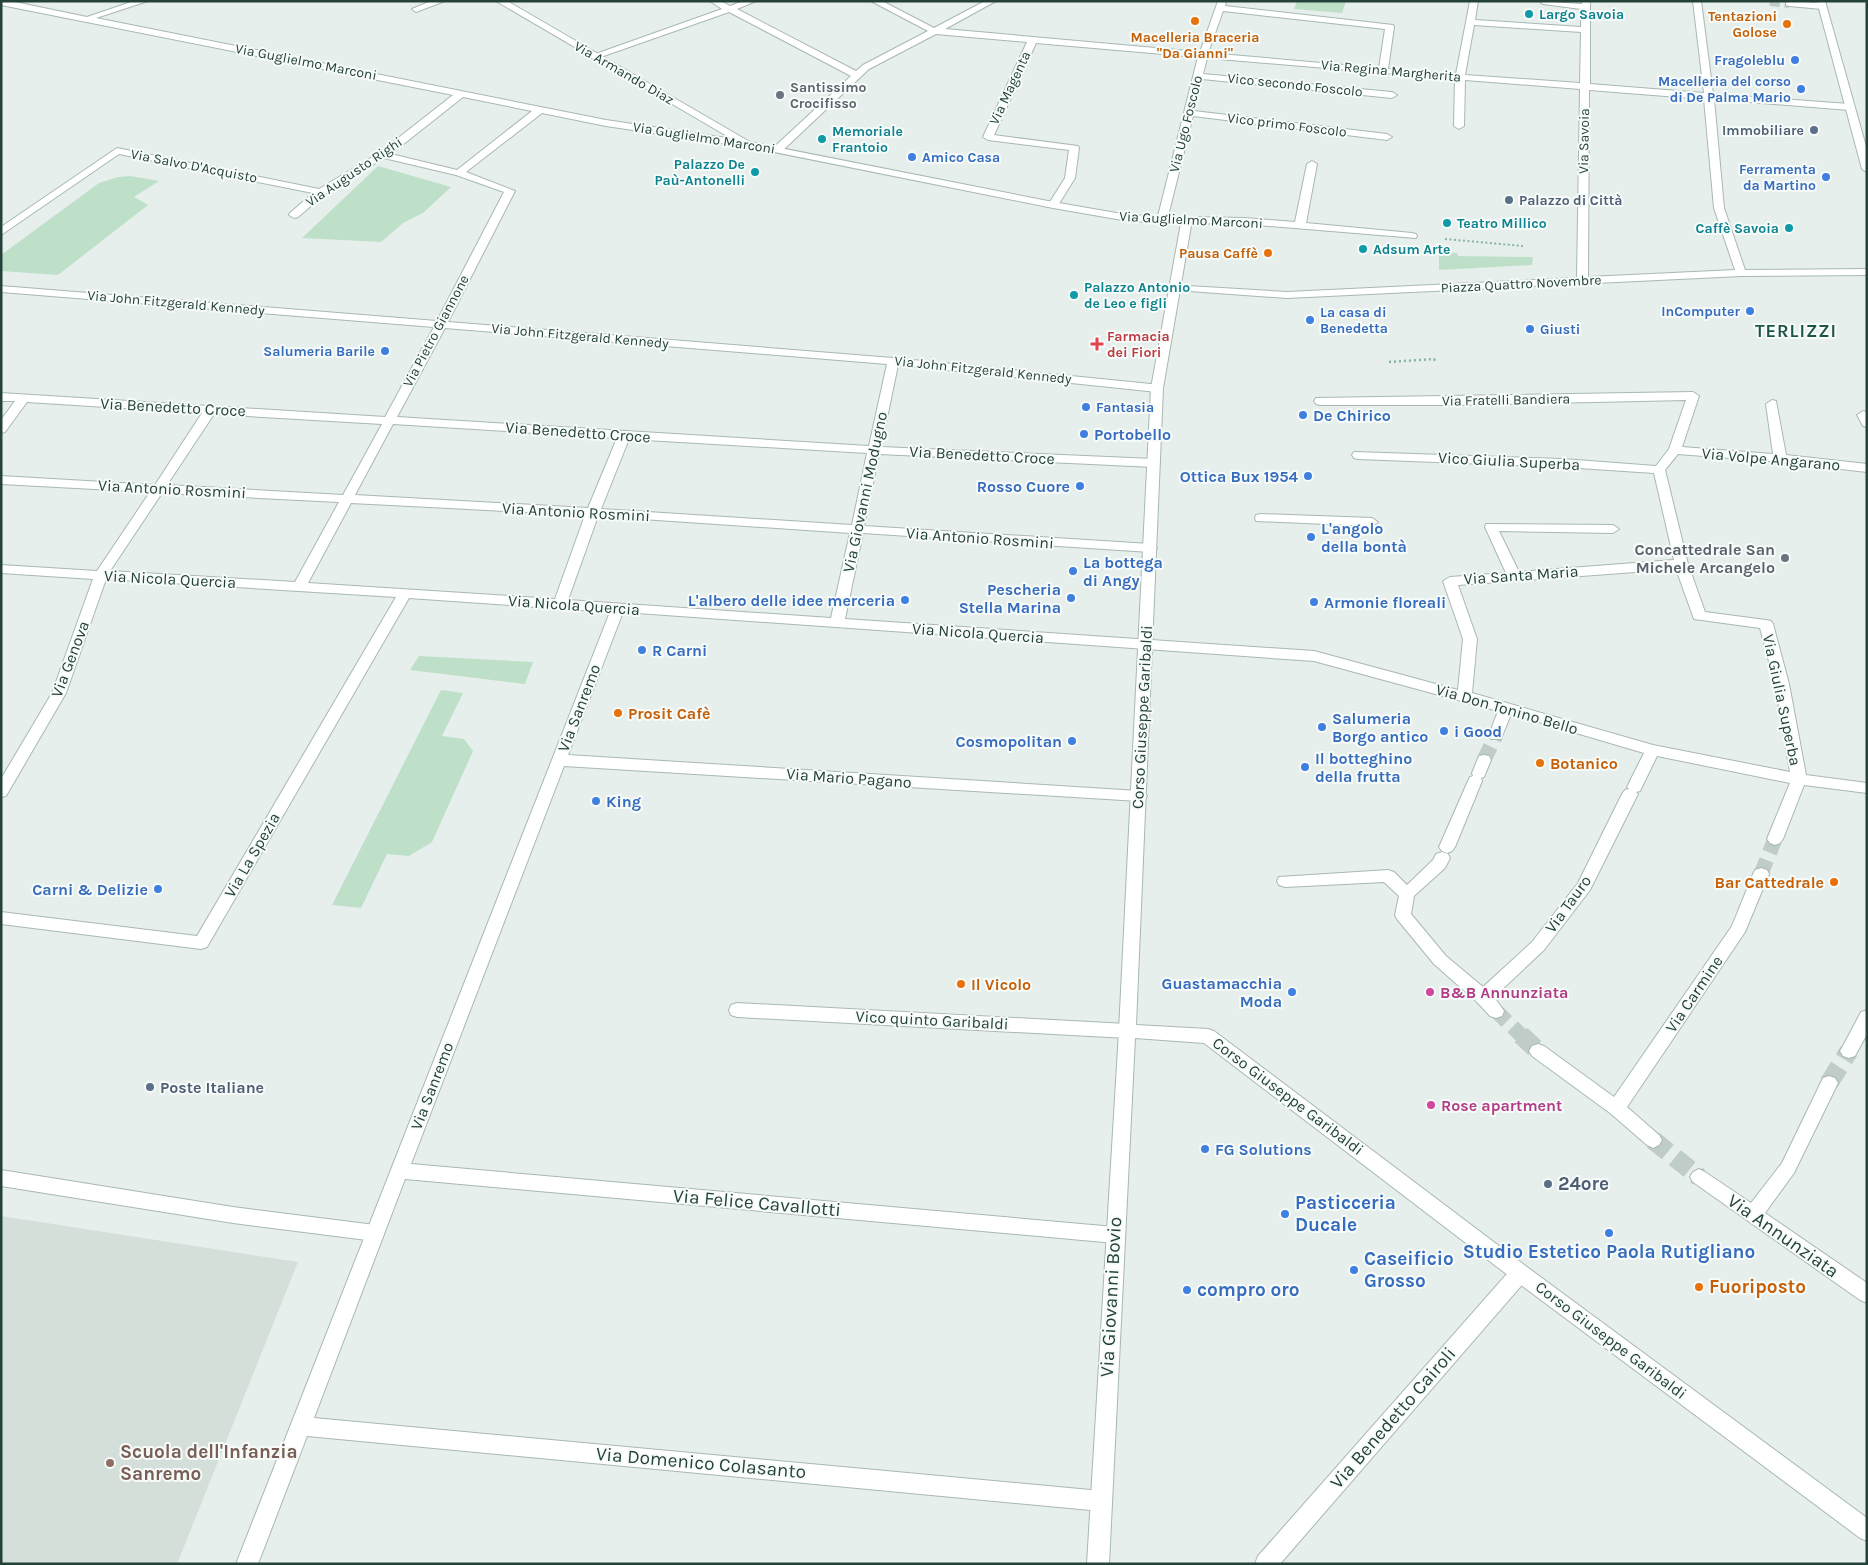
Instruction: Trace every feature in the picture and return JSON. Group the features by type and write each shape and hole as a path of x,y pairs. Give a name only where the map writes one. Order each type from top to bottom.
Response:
{"street":[{"path":"87,18 144,1"},
{"path":"416,9 441,1"},
{"name":"Via Armando Diaz","path":"500,1 747,144"},
{"path":"714,1 857,75"},
{"path":"594,56 752,1"},
{"path":"875,1 934,31"},
{"path":"776,150 866,67 992,1"},
{"path":"1459,126 1460,77 1474,1"},
{"path":"1543,1 1586,4"},
{"path":"1698,1 1719,208 1742,273"},
{"name":"Via Guglielmo Marconi","path":"1,2 606,123 747,144 1053,205 1128,218 1246,221 1412,236"},
{"path":"1789,3 1821,4 1867,169"},
{"path":"1221,4 1390,27 1383,71"},
{"name":"Via Ugo Foscolo","path":"1162,220 1203,55 1221,4"},
{"name":"Via Savoia","path":"1582,282 1586,4"},
{"path":"1470,22 1585,30"},
{"name":"Via Regina Margherita","path":"934,31 1383,71 1849,107"},
{"name":"Via Magenta","path":"1033,39 988,137 1074,148 1070,178 1053,205"},
{"name":"Vico secondo Foscolo","path":"1198,76 1392,95"},
{"name":"Via Augusto Righi","path":"294,214 321,192 384,155 462,93"},
{"path":"459,173 541,109"},
{"name":"Vico primo Foscolo","path":"1188,113 1387,137"},
{"name":"Via Salvo D'Acquisto","path":"1,232 117,150 321,192"},
{"name":"Via Pietro Giannone","path":"300,586 441,325 510,191 459,173 384,155"},
{"path":"1300,226 1312,164"},
{"name":"Corso Giuseppe Garibaldi","path":"1186,220 1158,388 1127,1031 1208,1036 1520,1273 1867,1532"},
{"name":"Piazza Quattro Novembre","path":"1175,287 1287,296 1742,273 1867,272"},
{"name":"Via John Fitzgerald Kennedy","path":"1,289 892,360 1158,388"},
{"name":"Via Giovanni Modugno","path":"837,624 892,360"},
{"name":"Via Fratelli Bandiera","path":"1320,401 1450,401 1693,396 1675,450"},
{"name":"Via Benedetto Croce","path":"1,397 874,450 1154,463"},
{"path":"1,429 24,398"},
{"path":"1772,404 1780,458"},
{"name":"Via Genova","path":"1,792 59,693 101,575 211,409"},
{"path":"560,604 593,512 624,435"},
{"path":"1659,470 1675,450"},
{"name":"Via Volpe Angarano","path":"1675,450 1780,458 1867,468"},
{"name":"Vico Giulia Superba","path":"1358,455 1563,463 1659,470"},
{"name":"Via Giulia Superba","path":"1659,470 1681,564 1699,616 1766,624 1782,684 1799,779"},
{"name":"Via Antonio Rosmini","path":"1,480 593,512 1150,548"},
{"path":"1261,518 1372,522"},
{"path":"1514,575 1491,527 1613,529"},
{"name":"Via Santa Maria","path":"1464,696 1470,639 1450,580 1681,564"},
{"name":"Via Nicola Quercia","path":"1,569 300,586 1146,644"},
{"name":"Via La Spezia","path":"1,918 201,943 405,593"},
{"name":"Via Sanremo","path":"247,1564 618,608"},
{"name":"Via Don Tonino Bello","path":"1146,644 1314,656 1464,696 1653,750 1799,779 1867,788"},
{"path":"1496,735 1506,708"},
{"name":"Via Tauro","path":"1483,997 1538,946 1584,886 1653,750"},
{"name":"Via Mario Pagano","path":"560,760 1139,796"},
{"path":"1479,771 1440,864 1407,894 1403,915 1440,960 1483,997 1496,1012"},
{"path":"1775,839 1799,779"},
{"name":"Via Carmine","path":"1616,1108 1739,928 1761,874"},
{"path":"1285,881 1388,876 1407,894"},
{"name":"Vico quinto Garibaldi","path":"737,1010 1127,1031"},
{"path":"1849,1051 1867,1017"},
{"name":"Via Giovanni Bovio","path":"1098,1564 1127,1031"},
{"path":"1538,1051 1616,1108 1653,1140"},
{"path":"1752,1215 1788,1168 1830,1083"},
{"name":"Via Felice Cavallotti","path":"399,1171 1115,1235"},
{"name":"Via Annunziata","path":"1699,1177 1867,1294"},
{"path":"1,1178 233,1215 376,1233"},
{"name":"Via Benedetto Cairoli","path":"1266,1564 1520,1273"},
{"name":"Via Domenico Colasanto","path":"300,1426 1101,1501"}],"path":[{"path":"1412,236 1530,247"}],"shaded area":[{"name":"Scuola dell'Infanzia Sanremo","path":"1,1216 298,1262 177,1564 1,1564"}],"green space":[{"path":"1297,1 1346,1 1342,13 1294,9"},
{"path":"378,166 451,187 423,213 403,223 381,242 302,238"},
{"path":"130,176 159,181 134,197 148,205 58,275 1,271 1,255 99,183 118,177"},
{"path":"1439,252 1457,253 1458,256 1533,257 1532,265 1439,270"},
{"path":"419,656 533,662 525,684 410,670"},
{"path":"441,690 463,693 442,736 464,739 473,751 432,842 409,856 387,854 361,908 332,905"}],"tunnel":[{"path":"1770,1 1789,3"},
{"path":"1484,760 1496,735"},
{"path":"1761,874 1775,839"},
{"path":"1496,1011 1522,1036"},
{"path":"1521,1035 1538,1051"},
{"path":"1829,1083 1849,1051"},
{"path":"1653,1140 1699,1177"}],"place":[{"name":"Largo Savoia","path":"1529,14"},
{"name":"Macelleria Braceria \"Da Gianni\"","path":"1195,21"},
{"name":"Tentazioni Golose","path":"1787,24"},
{"name":"Fragoleblu","path":"1795,60"},
{"name":"Macelleria del corso di De Palma Mario","path":"1801,89"},
{"name":"Santissimo Crocifisso","path":"780,95"},
{"name":"Immobiliare","path":"1814,130"},
{"name":"Memoriale Frantoio","path":"822,139"},
{"name":"Amico Casa","path":"912,157"},
{"name":"Palazzo De Paù-Antonelli","path":"755,172"},
{"name":"Ferramenta da Martino","path":"1826,177"},
{"name":"Palazzo di Città","path":"1509,200"},
{"name":"Teatro Millico","path":"1447,223"},
{"name":"Caffè Savoia","path":"1789,228"},
{"name":"Adsum Arte","path":"1363,249"},
{"name":"Pausa Caffè","path":"1268,253"},
{"name":"Palazzo Antonio de Leo e figli","path":"1074,295"},
{"name":"InComputer","path":"1750,311"},
{"name":"La casa di Benedetta","path":"1310,320"},
{"name":"Giusti","path":"1530,329"},
{"name":"Farmacia dei Fiori","path":"1097,344"},
{"name":"Salumeria Barile","path":"385,351"},
{"name":"Fantasia","path":"1086,407"},
{"name":"De Chirico","path":"1303,415"},
{"name":"Portobello","path":"1084,434"},
{"name":"Ottica Bux 1954","path":"1308,476"},
{"name":"Rosso Cuore","path":"1080,486"},
{"name":"L'angolo della bontà","path":"1311,537"},
{"name":"Concattedrale San Michele Arcangelo","path":"1785,558"},
{"name":"La bottega di Angy","path":"1073,571"},
{"name":"Pescheria Stella Marina","path":"1071,598"},
{"name":"L'albero delle idee merceria","path":"905,600"},
{"name":"Armonie floreali","path":"1314,602"},
{"name":"R Carni","path":"642,650"},
{"name":"Prosit Cafè","path":"618,713"},
{"name":"Salumeria Borgo antico","path":"1322,727"},
{"name":"i Good","path":"1444,731"},
{"name":"Cosmopolitan","path":"1072,741"},
{"name":"Botanico","path":"1540,763"},
{"name":"Il botteghino della frutta","path":"1305,767"},
{"name":"King","path":"596,801"},
{"name":"Bar Cattedrale","path":"1834,882"},
{"name":"Carni & Delizie","path":"158,889"},
{"name":"Il Vicolo","path":"961,984"},
{"name":"Guastamacchia Moda","path":"1292,992"},
{"name":"B&B Annunziata","path":"1430,992"},
{"name":"Poste Italiane","path":"150,1087"},
{"name":"Rose apartment","path":"1431,1105"},
{"name":"FG Solutions","path":"1205,1149"},
{"name":"24ore","path":"1548,1184"},
{"name":"Pasticceria Ducale","path":"1285,1214"},
{"name":"Studio Estetico Paola Rutigliano","path":"1609,1233"},
{"name":"Caseificio Grosso","path":"1354,1270"},
{"name":"Fuoriposto","path":"1699,1287"},
{"name":"compro oro","path":"1187,1290"},
{"name":"Scuola dell'Infanzia Sanremo","path":"110,1463"}],"district":[{"name":"TERLIZZI","path":"1796,331"}]}
